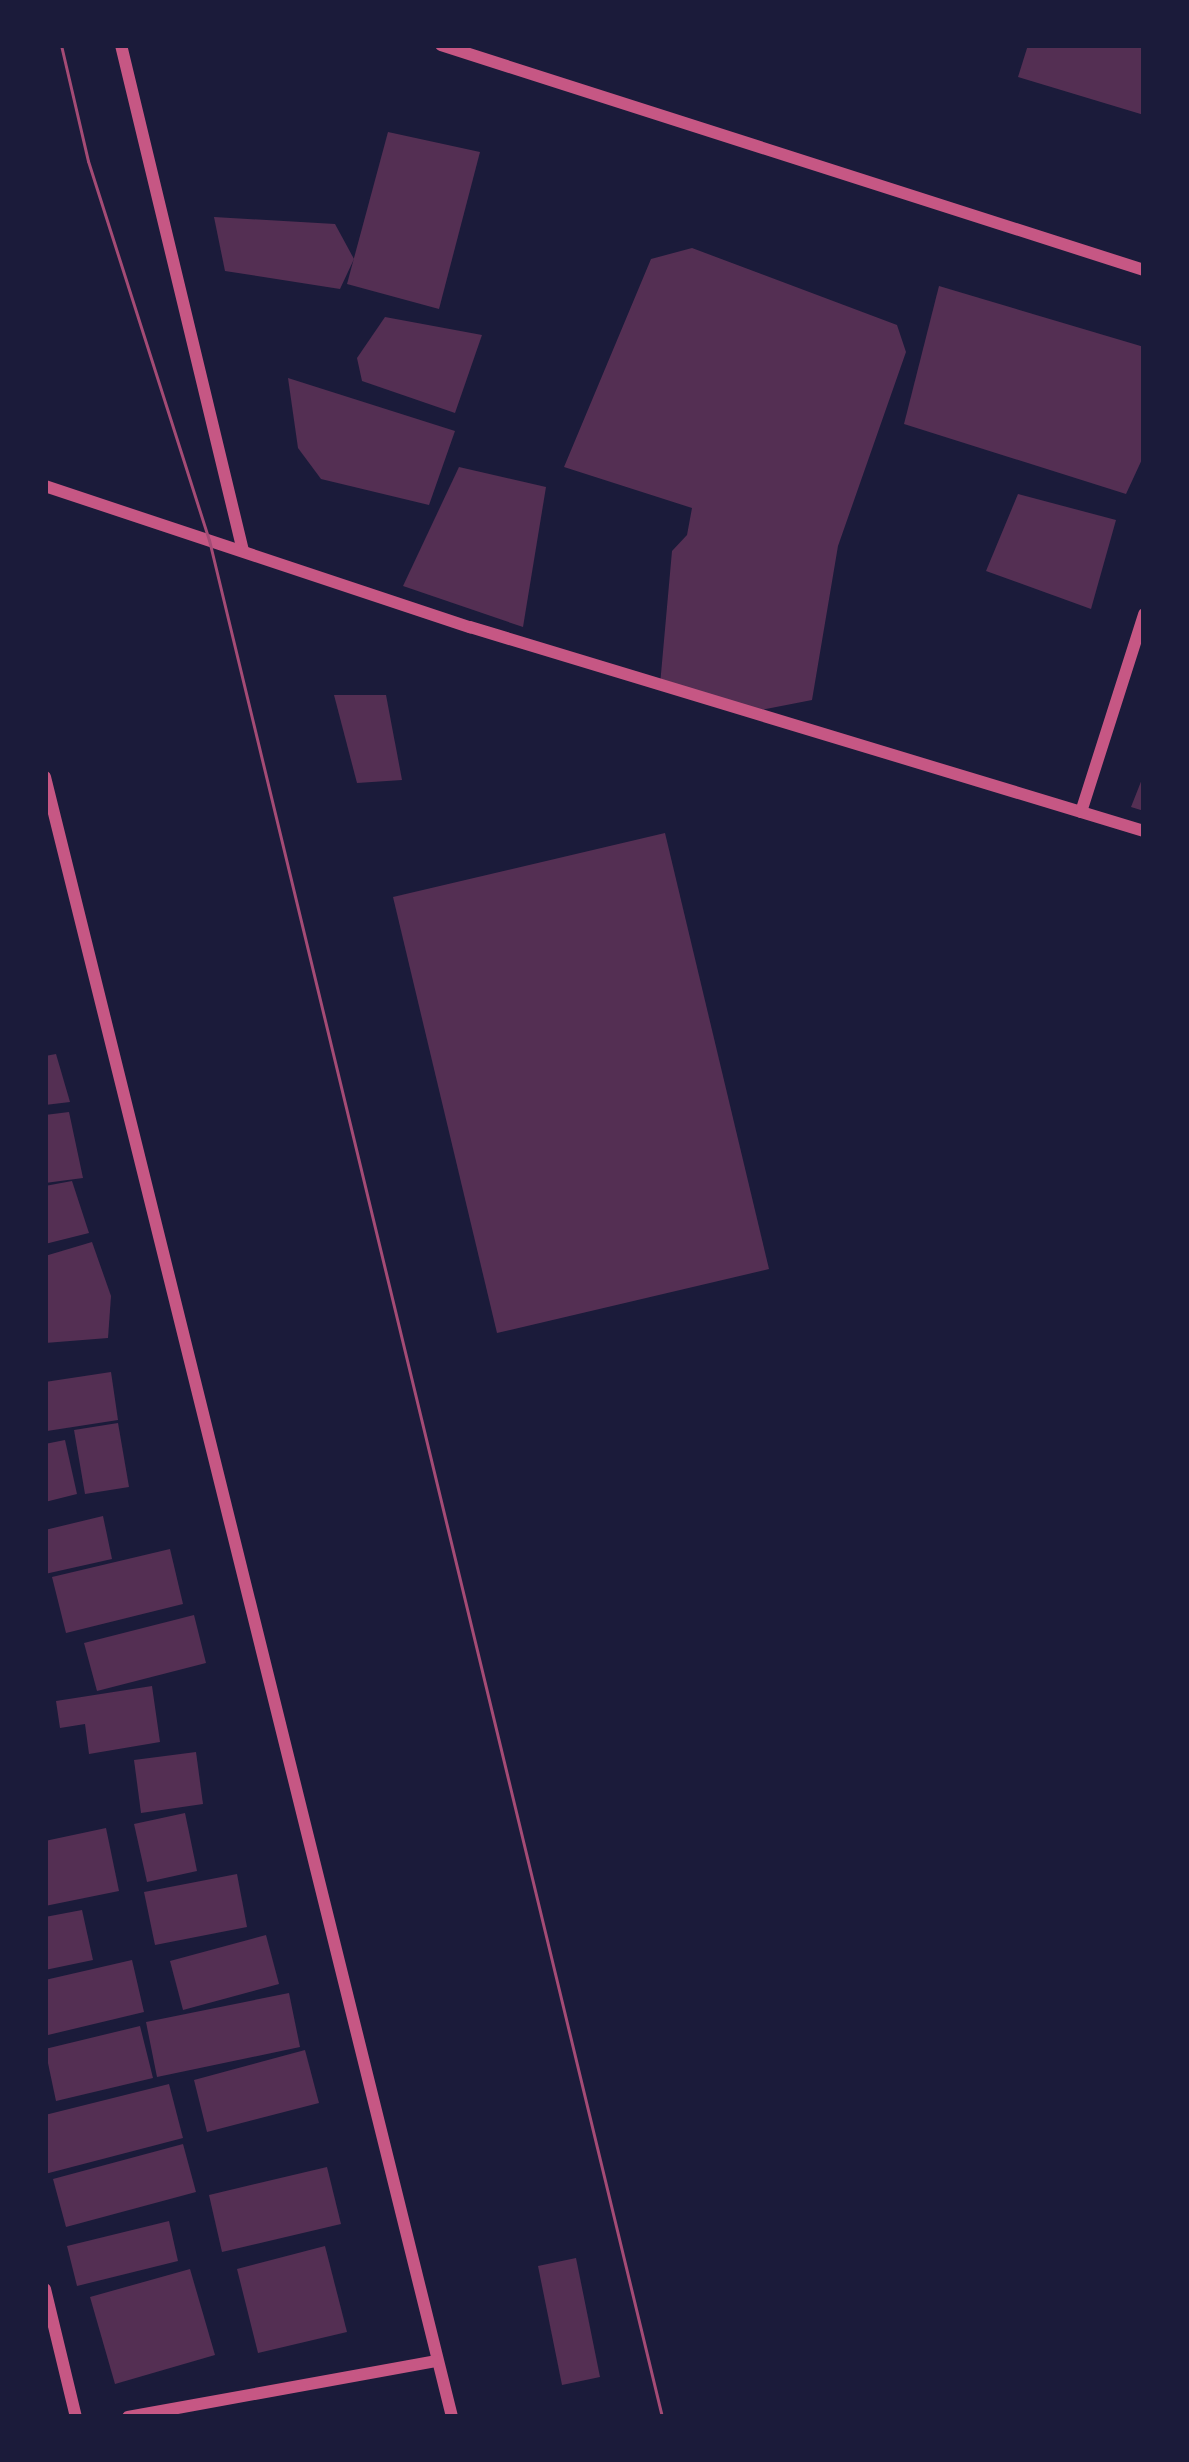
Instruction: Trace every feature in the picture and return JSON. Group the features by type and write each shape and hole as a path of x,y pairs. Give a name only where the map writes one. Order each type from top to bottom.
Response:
{"street":[{"path":"121,45 243,551"},
{"path":"441,45 1144,270"},
{"path":"45,486 1144,831"},
{"path":"1082,812 1144,614"},
{"path":"45,777 452,2417"},
{"path":"45,853 63,859"},
{"path":"45,2289 76,2417"},
{"path":"128,2417 436,2361"}],"building":[{"path":"1028,45 1144,45 1144,115 1018,77"},
{"path":"388,132 480,152 439,309 347,284"},
{"path":"214,217 335,224 354,259 340,289 225,271"},
{"path":"692,248 897,325 906,352 838,546 812,700 751,712 660,685 672,551 687,535 692,508 564,467 651,259"},
{"path":"939,286 1144,347 1144,455 1126,494 904,424"},
{"path":"385,317 482,335 455,413 362,381 357,358"},
{"path":"288,378 455,431 429,505 321,479 298,448"},
{"path":"459,467 546,487 523,627 403,586"},
{"path":"1018,494 1116,520 1091,609 986,571"},
{"path":"334,695 386,695 402,780 357,783"},
{"path":"1144,774 1144,811 1131,807"},
{"path":"665,833 769,1269 497,1333 393,897"},
{"path":"56,1054 70,1102 45,1105 45,1056"},
{"path":"69,1112 83,1178 45,1183 45,1115"},
{"path":"72,1181 89,1233 45,1244 45,1186"},
{"path":"92,1242 111,1296 108,1338 45,1343 45,1256"},
{"path":"111,1372 118,1420 47,1431 45,1382"},
{"path":"118,1423 129,1487 85,1494 74,1430"},
{"path":"65,1440 77,1494 45,1502 45,1444"},
{"path":"103,1516 112,1559 45,1574 45,1530"},
{"path":"170,1549 183,1604 66,1633 52,1577"},
{"path":"194,1615 206,1663 97,1691 84,1643"},
{"path":"152,1686 160,1742 89,1754 85,1724 60,1728 56,1701"},
{"path":"196,1752 203,1804 141,1813 134,1760"},
{"path":"185,1813 197,1871 147,1882 134,1824"},
{"path":"106,1828 119,1891 45,1906 45,1841"},
{"path":"237,1874 247,1927 155,1945 144,1892"},
{"path":"82,1910 93,1960 45,1970 45,1917"},
{"path":"266,1935 279,1984 183,2010 170,1961"},
{"path":"132,1960 144,2012 48,2035 45,1980"},
{"path":"289,1993 300,2047 157,2077 146,2022"},
{"path":"140,2026 153,2078 56,2101 45,2049"},
{"path":"305,2050 319,2103 207,2132 194,2080"},
{"path":"169,2084 183,2138 45,2174 45,2115"},
{"path":"183,2144 196,2192 66,2227 53,2179"},
{"path":"327,2167 341,2224 222,2252 209,2195"},
{"path":"169,2221 178,2261 77,2286 67,2246"},
{"path":"325,2246 347,2332 258,2353 237,2269"},
{"path":"576,2258 600,2377 562,2385 538,2266"},
{"path":"190,2269 215,2355 115,2384 90,2297"}],"tram line":[{"path":"61,45 88,161 209,540 662,2417"}]}
